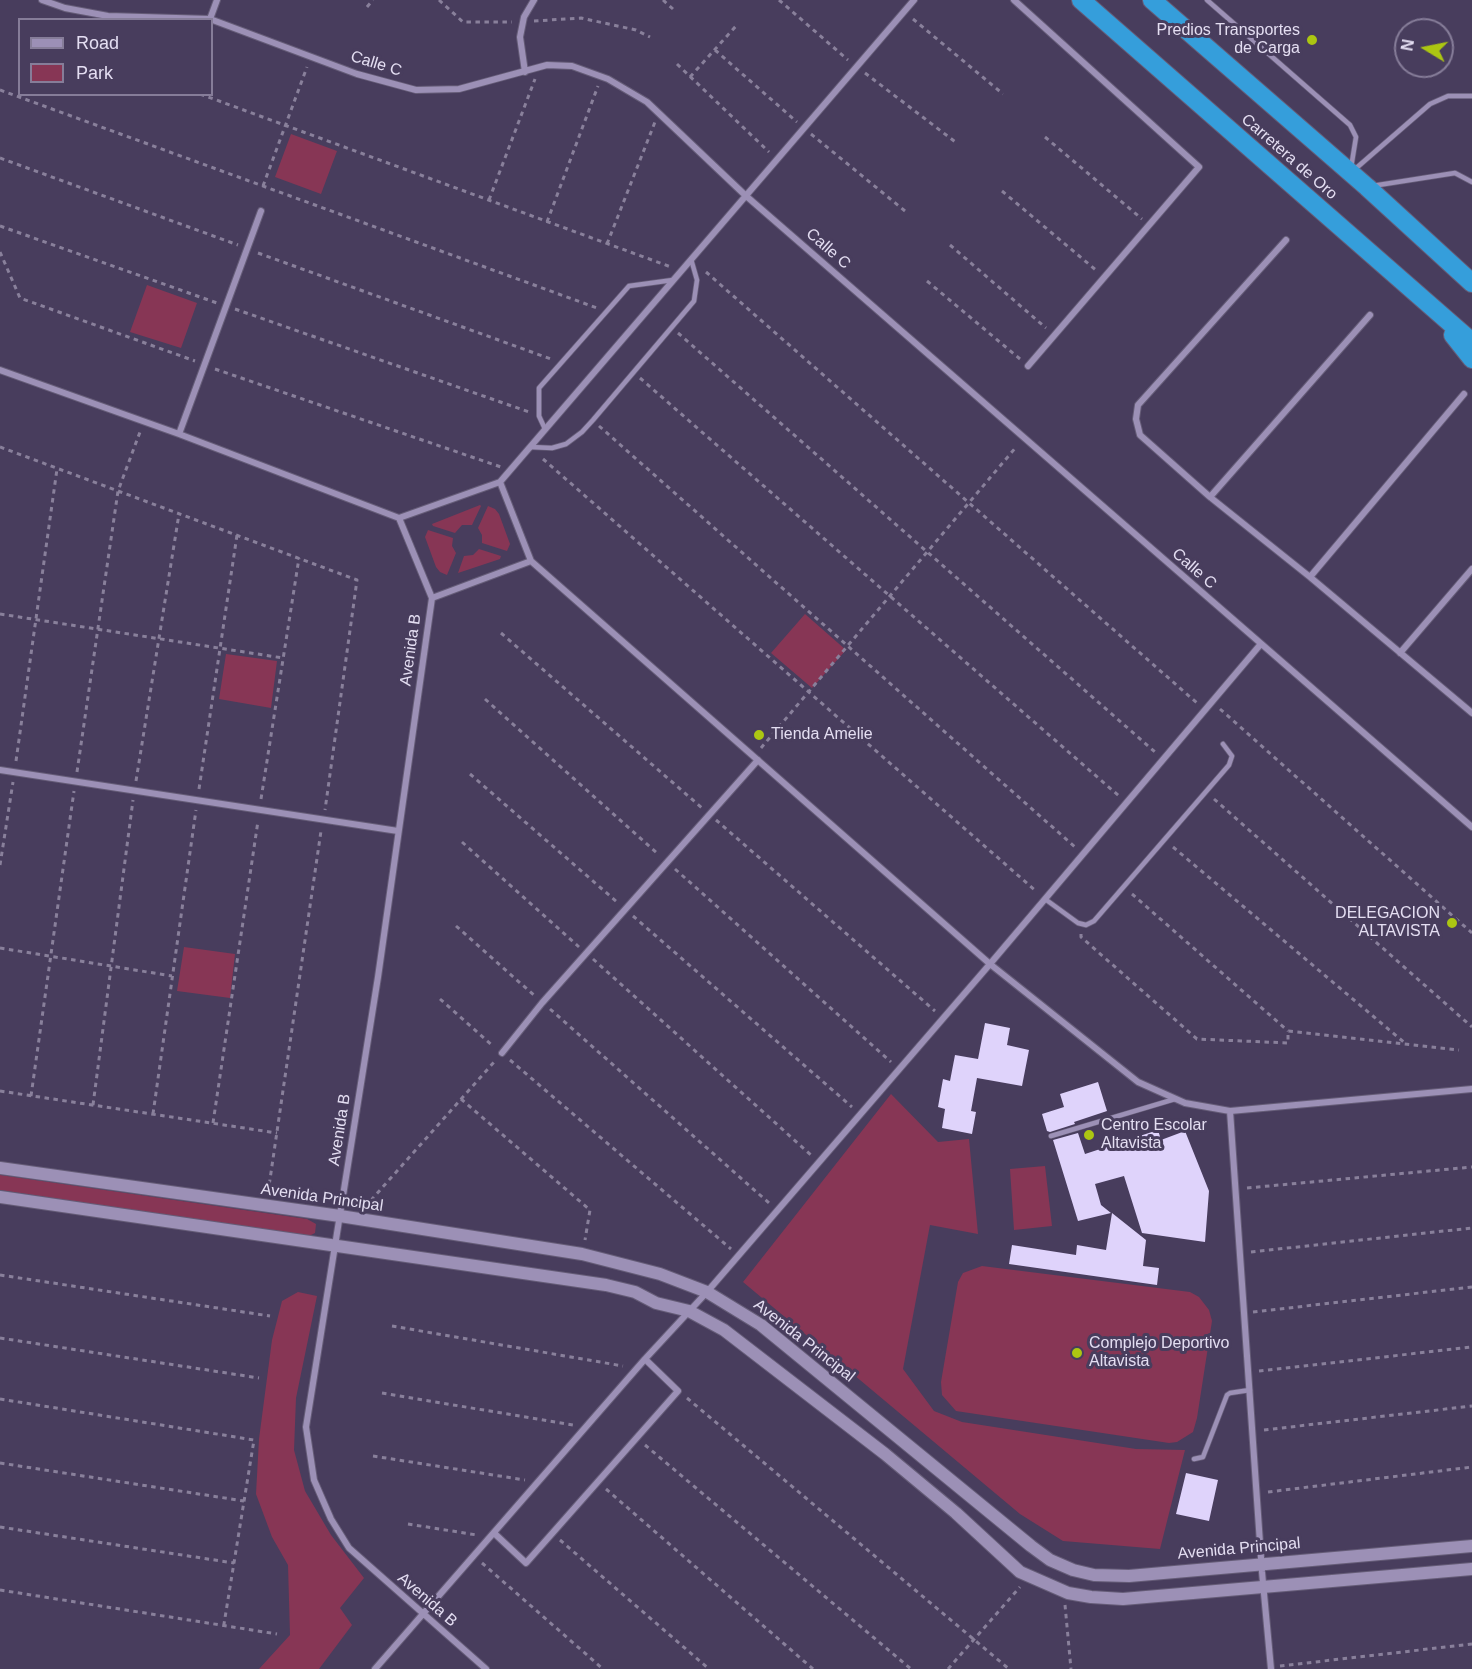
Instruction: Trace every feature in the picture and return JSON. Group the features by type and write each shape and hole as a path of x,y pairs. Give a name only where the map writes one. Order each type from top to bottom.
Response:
{"highway":[{"name":"Carretera de Oro","path":"1081,0 1472,342"},
{"name":"Carretera de Oro","path":"1152,0 1367,187 1472,283"},
{"path":"1423,300 1472,359"}],"street":[{"name":"Calle C","path":"42,0 66,8 108,16 176,18"},
{"path":"210,18 218,0"},
{"path":"525,72 520,37 523,22 534,0"},
{"path":"0,370 179,434 399,518 500,482 914,0"},
{"path":"1014,0 1200,167 1028,366"},
{"name":"Calle C","path":"213,20 357,74 416,90 459,89 547,65 572,66 601,76 647,102 745,195 1472,827"},
{"path":"179,434 261,211"},
{"path":"1286,240 1138,405 1136,419 1140,435 1210,497 1310,577 1472,713"},
{"path":"1210,497 1370,315"},
{"path":"1310,577 1464,394"},
{"path":"500,482 531,561 990,964 1138,1082 1185,1103 1230,1111 1472,1089"},
{"path":"399,518 432,598 531,561"},
{"path":"1400,653 1472,569"},
{"name":"Avenida B","path":"432,598 378,977 306,1427 314,1480 331,1520 348,1548 486,1669"},
{"path":"375,1669 645,1359 739,1256 1260,645"},
{"path":"502,1053 542,1003 710,814 756,758"},
{"path":"0,770 398,831"},
{"path":"1230,1111 1271,1668"},
{"name":"Avenida Principal","path":"0,1168 340,1216 582,1254 660,1274 707,1292 761,1325 1050,1560 1073,1570 1094,1575 1129,1576 1472,1546"},
{"path":"0,1197 606,1286 635,1292 656,1304 689,1311 724,1330 885,1454 956,1513 1020,1572 1064,1591 1090,1597 1123,1599 1472,1569"},
{"path":"492,1535 526,1563 678,1391 645,1359"}],"lane":[{"path":"1207,0 1350,125 1356,137 1350,174"},
{"path":"1350,174 1430,104 1448,96 1472,96"},
{"path":"1367,187 1455,173 1472,182"},
{"path":"530,447 552,448 566,444 593,420 694,301 697,280 691,259"},
{"path":"545,429 539,416 539,388 629,286 673,280"},
{"path":"1045,899 1078,923 1086,925 1094,921 1229,765 1232,756 1222,744"},
{"path":"1051,1136 1175,1098"},
{"path":"1194,1459 1203,1457 1227,1395 1250,1390"}],"path":[{"path":"367,7 373,0"},
{"path":"439,0 464,22 523,22 581,18 636,30 650,37"},
{"path":"663,0 673,9"},
{"path":"779,0 856,67 958,144"},
{"path":"904,11 1003,94"},
{"path":"690,77 736,26"},
{"path":"715,50 804,128 905,211"},
{"path":"263,186 311,56"},
{"path":"677,64 777,159"},
{"path":"489,200 540,68"},
{"path":"547,222 601,76"},
{"path":"0,90 607,312"},
{"path":"205,96 681,271"},
{"path":"607,244 658,113"},
{"path":"1045,137 1149,225"},
{"path":"0,158 561,363"},
{"path":"1002,191 1104,277"},
{"path":"0,226 539,416"},
{"path":"950,245 1054,335"},
{"path":"0,252 20,298 204,365 512,470"},
{"path":"691,259 1205,711"},
{"path":"927,281 1028,366"},
{"path":"672,327 1163,759"},
{"path":"634,372 1127,803"},
{"path":"593,420 1083,854"},
{"path":"31,1096 118,491 144,422"},
{"path":"756,758 808,692 1024,438"},
{"path":"0,447 357,580 266,1207"},
{"path":"530,447 1045,899"},
{"path":"0,865 57,469"},
{"path":"93,1105 135,790 179,514"},
{"path":"153,1114 237,535"},
{"path":"213,1123 299,558"},
{"path":"0,614 283,658"},
{"path":"501,633 943,1018"},
{"path":"485,699 899,1070"},
{"path":"1212,702 1472,933"},
{"path":"470,774 860,1114"},
{"path":"1206,792 1472,1027"},
{"path":"1164,840 1406,1044"},
{"path":"462,842 819,1162"},
{"path":"1124,886 1288,1031 1459,1050"},
{"path":"1078,923 1082,937 1197,1039 1288,1043 1288,1031"},
{"path":"456,926 777,1210"},
{"path":"0,948 172,976"},
{"path":"440,999 739,1256"},
{"path":"354,1219 502,1053"},
{"path":"0,1091 277,1133"},
{"path":"461,1099 590,1210 582,1254"},
{"path":"1236,1189 1472,1167"},
{"path":"1240,1253 1472,1228"},
{"path":"0,1275 270,1316"},
{"path":"1245,1312 1472,1287"},
{"path":"392,1326 637,1369"},
{"path":"0,1338 260,1378"},
{"path":"1249,1373 1472,1347"},
{"path":"678,1391 1009,1669"},
{"path":"382,1394 586,1427"},
{"path":"0,1399 254,1440 224,1624"},
{"path":"1253,1431 1472,1406"},
{"path":"637,1438 911,1669"},
{"path":"373,1456 538,1482"},
{"path":"0,1463 244,1501"},
{"path":"1257,1493 1472,1467"},
{"path":"597,1482 813,1669"},
{"path":"408,1524 492,1535"},
{"path":"0,1527 234,1563"},
{"path":"552,1533 710,1669"},
{"path":"474,1556 603,1669"},
{"path":"948,1669 1029,1576"},
{"path":"0,1590 277,1634"},
{"path":"1064,1591 1071,1669"},
{"path":"1271,1668 1472,1644"}],"green space":[{"path":"291,134 337,151 321,194 275,177"},
{"path":"147,285 197,303 181,348 130,332"},
{"path":"480,505 472,525 462,525 455,533 432,524"},
{"path":"488,506 499,514 510,544 507,551 482,543 482,535 478,528"},
{"path":"428,530 453,538 452,546 456,553 447,575 436,567 425,537"},
{"path":"479,549 501,556 500,559 458,573 464,556 473,555"},
{"path":"805,614 846,650 812,688 771,653"},
{"path":"226,654 277,661 271,708 219,699"},
{"path":"184,947 235,954 230,998 177,991"},
{"path":"891,1094 938,1142 969,1139 978,1234 930,1225 903,1369 934,1411 962,1422 1136,1449 1185,1450 1160,1549 1063,1541 1020,1514 743,1282"},
{"path":"1045,1166 1052,1226 1014,1230 1010,1169"},
{"path":"0,1175 307,1219 316,1224 315,1233 307,1237 0,1190"},
{"name":"Complejo Deportivo Altavista","path":"982,1266 1190,1292 1199,1297 1209,1310 1212,1321 1193,1432 1177,1442 1169,1443 956,1411 942,1395 941,1382 958,1282 963,1273"},
{"path":"298,1292 317,1296 296,1398 294,1450 305,1491 331,1535 364,1578 340,1608 352,1625 319,1669 259,1669 290,1635 288,1565 272,1537 256,1494 259,1439 272,1340 282,1301"}],"building":[{"path":"985,1023 1010,1028 1007,1045 1029,1050 1022,1086 977,1078 971,1111 976,1112 972,1134 942,1128 945,1109 938,1107 943,1079 950,1081 955,1055 978,1059"},
{"path":"1098,1082 1107,1111 1074,1122 1075,1124 1047,1131 1042,1114 1064,1107 1060,1094"},
{"path":"1158,1130 1161,1140 1185,1131 1209,1191 1205,1242 1142,1233 1124,1176 1095,1184 1101,1205 1111,1213 1078,1221 1053,1140 1078,1133 1085,1154"},
{"path":"1112,1213 1146,1240 1143,1266 1159,1268 1157,1285 1009,1264 1012,1245 1076,1255 1077,1245 1106,1250"},
{"path":"1186,1473 1218,1480 1209,1521 1176,1514"}],"place":[{"name":"Predios Transportes de Carga","path":"1312,40"},
{"name":"Tienda Amelie","path":"759,735"},
{"name":"DELEGACION ALTAVISTA","path":"1452,923"},
{"name":"Centro Escolar Altavista","path":"1089,1135"},
{"name":"Complejo Deportivo Altavista","path":"1077,1353"}]}
